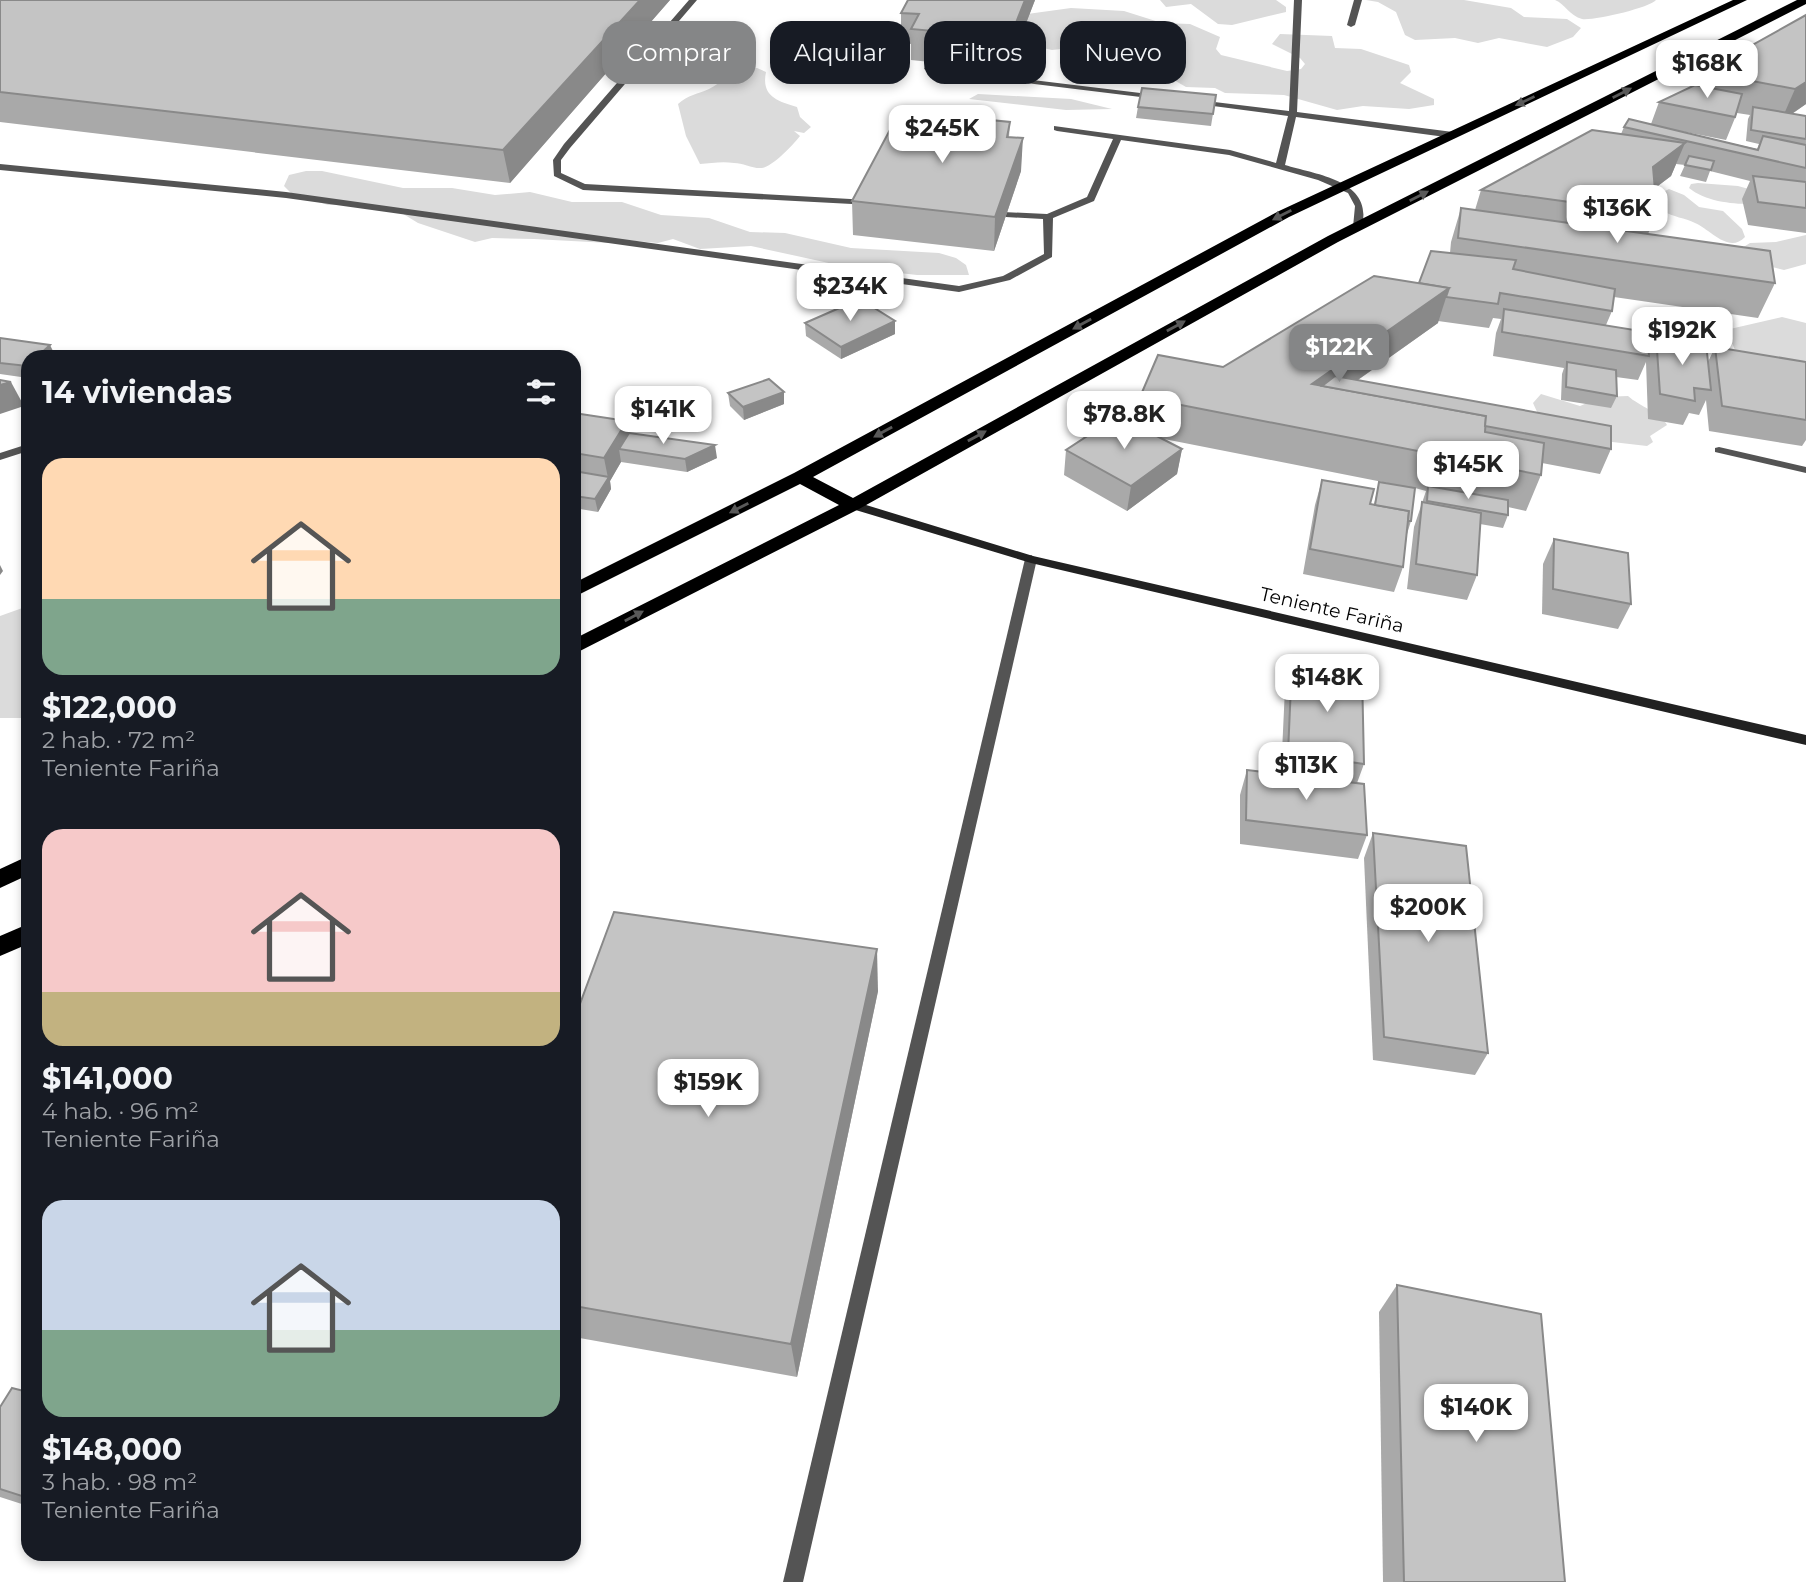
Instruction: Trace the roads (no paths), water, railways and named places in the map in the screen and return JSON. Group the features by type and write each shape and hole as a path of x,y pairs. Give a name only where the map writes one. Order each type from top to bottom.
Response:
{"highway":[{"path":"581,587 800,477 1284,214 1742,0"},
{"path":"1779,0 1803,4"},
{"path":"581,644 853,505 1358,227 1803,4"},
{"path":"800,477 853,505"},
{"path":"0,878 21,868"},
{"path":"0,947 21,936"}],"street":[{"path":"693,0 566,146 557,160 557,174 583,187 868,203"},
{"path":"1280,166 1293,113 1298,0"},
{"path":"1351,25 1358,0"},
{"path":"1511,0 1522,2"},
{"path":"1046,83 1170,98"},
{"path":"1184,100 1453,135"},
{"path":"1057,128 1230,153 1344,186 1360,206 1358,227"},
{"path":"1006,214 1048,217 1091,199 1118,136"},
{"path":"0,167 286,195 959,289 988,285 1023,274 1049,255 1048,217"},
{"path":"0,457 21,450"},
{"path":"1719,450 1806,470"},
{"name":"Teniente Fariña","path":"853,505 1031,559 1806,740"},
{"path":"793,1582 1031,559"}]}
